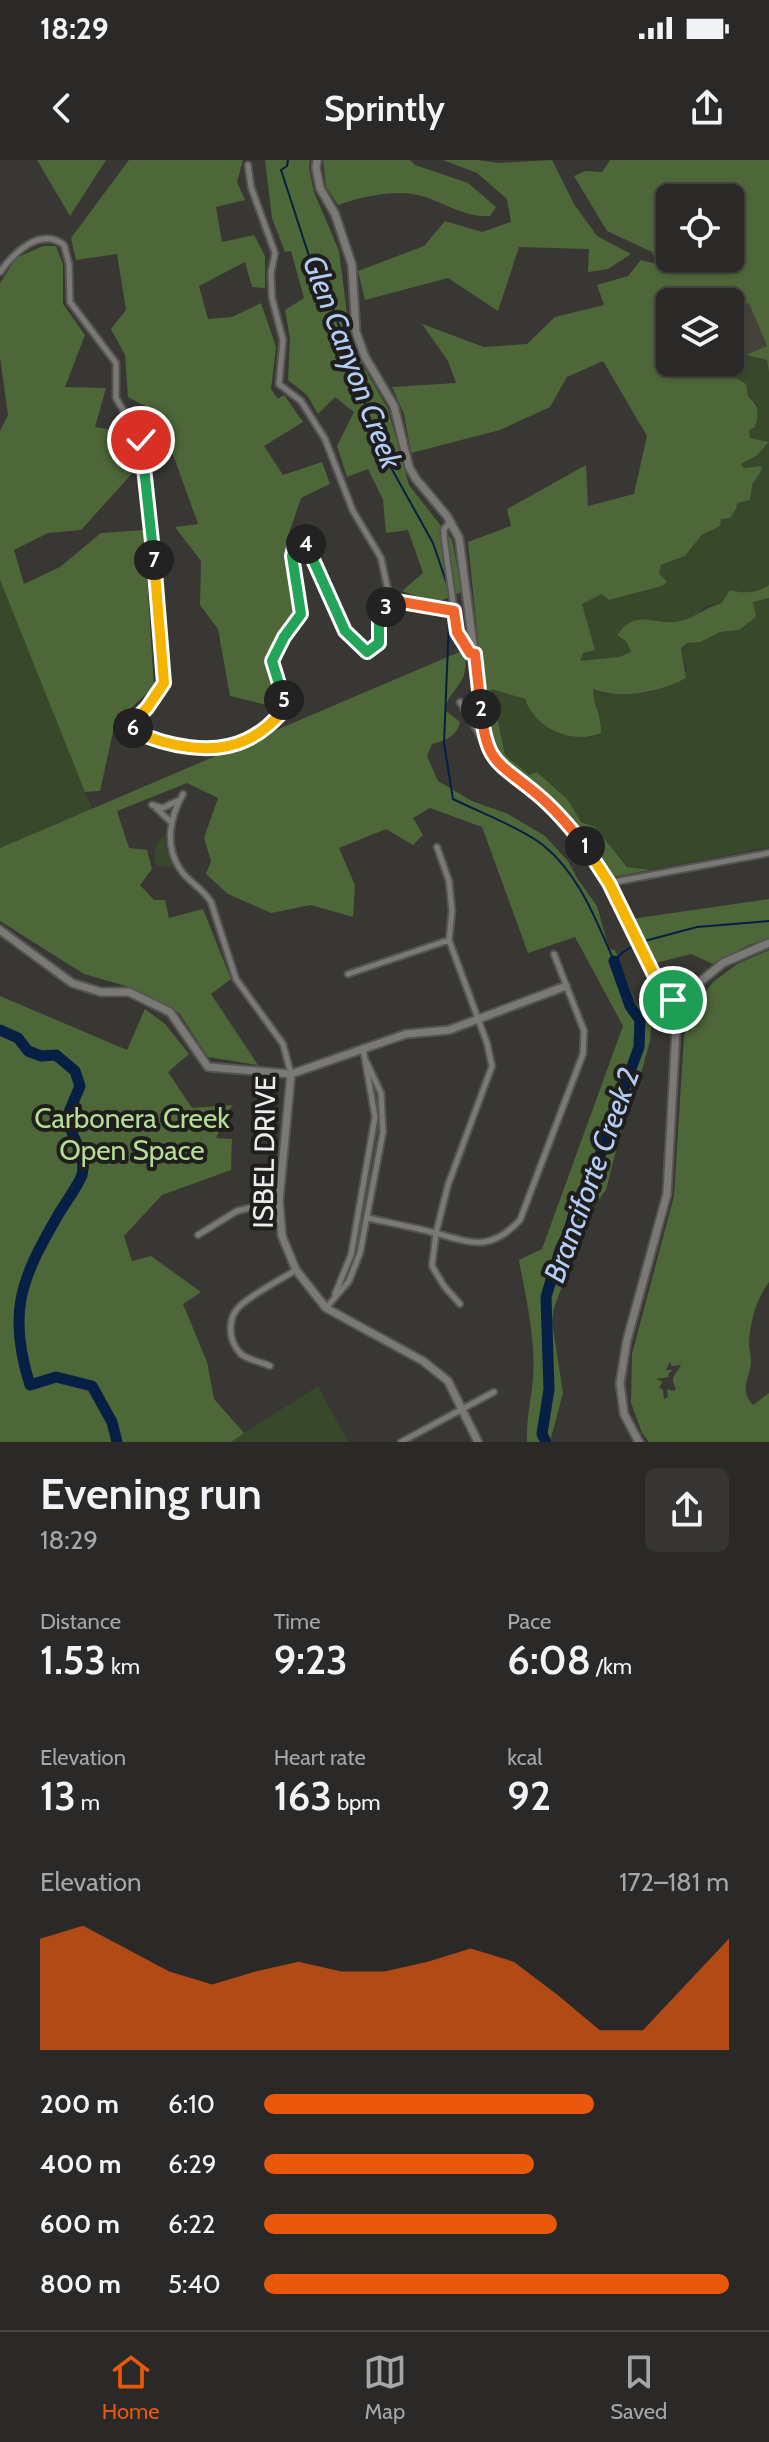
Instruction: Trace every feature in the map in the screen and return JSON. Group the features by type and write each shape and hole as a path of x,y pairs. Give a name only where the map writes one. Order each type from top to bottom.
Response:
{"street":[{"path":"317,160 320,188 335,214 352,265 356,332 365,357 394,406 409,467 451,522 459,538 482,724 486,743 495,760"},
{"path":"0,272 13,253 25,246 43,239 64,245 69,264 70,302 116,363 116,398 141,440 164,683 132,725 134,731 154,741 189,746 216,747 244,741 267,727 286,708 272,661 301,614 292,556 295,544 304,542 310,548 317,573 345,631 367,652 379,643 379,620 390,600 381,558 353,511 325,439 301,401 279,384 283,340 272,298 271,273 275,253 251,187 248,165"},
{"path":"451,522 444,529 451,609 457,632 470,653 475,654"},
{"path":"390,600 451,609"},
{"path":"460,702 495,760 563,817 597,861 665,997 676,1030"},
{"path":"183,794 176,807 171,822 152,805 163,808 175,803 183,794"},
{"name":"ISBEL DRIVE","path":"171,822 172,852 181,870 205,892 211,902 236,979 283,1044 291,1074 279,1201 282,1236 296,1270 326,1308 423,1361 448,1381 478,1442"},
{"path":"437,847 449,881 452,911 449,940 492,1066 448,1185 436,1233 432,1266 460,1304"},
{"path":"609,883 769,853"},
{"path":"0,930 72,983 101,992 129,992 170,1012 208,1067 291,1074 406,1034 449,1030 479,1021 566,986"},
{"path":"348,974 449,940"},
{"path":"639,1442 624,1414 620,1383 627,1340 667,1194 676,1030 688,996 701,981 723,963 769,943"},
{"path":"368,1218 470,1244 492,1240 509,1232 520,1220 583,1054 584,1031 554,954"},
{"path":"665,997 673,1000 688,996"},
{"path":"665,997 682,1009"},
{"path":"333,1299 351,1255 375,1117 363,1048"},
{"path":"326,1308 349,1281 360,1253 383,1132 381,1093 366,1061"},
{"path":"198,1235 237,1211 279,1201"},
{"path":"270,1366 243,1356 233,1343 230,1329 233,1316 240,1305 296,1270"},
{"path":"401,1442 494,1392"}],"shaded area":[{"path":"749,302 767,346 744,355 744,304"}],"green space":[{"path":"37,160 106,160 70,216"},
{"path":"129,160 243,160 237,182 245,200 216,207 222,242 254,235 265,256 265,288 252,287 245,262 199,286 208,319 232,317 261,303 276,347 271,389 278,399 284,395 303,422 264,446 283,475 322,462 330,484 301,498 286,542 294,611 267,659 279,708 230,696 218,629 200,605 201,561 175,527 198,524 158,413 128,397 125,355 111,329 126,310 117,254 76,260 71,238"},
{"path":"265,160 310,160 314,192 339,251 351,345 388,409 409,485 452,540 462,592 435,603 402,591 423,573 408,530 386,533 383,500 368,469 347,477 337,446 354,412 335,397 318,414 307,395 288,380 290,338 285,310 304,298 291,251 285,252 272,218"},
{"path":"323,160 410,160 415,165 468,183 496,207 490,216 481,216 409,193 389,193 338,205 326,187"},
{"path":"443,160 498,163 552,160 574,204 597,236 631,254 608,269 588,272 589,249 519,247 498,311 448,278 365,300 358,271 424,246 445,221 482,232 511,222 507,199 477,173"},
{"path":"610,160 769,160 769,373 767,360 744,356 744,356 767,346 749,303 744,305 744,288 656,288 656,376 733,376 746,384 748,396 758,410 755,427 749,430 750,438 769,442 756,456 741,464 744,468 761,466 762,469 752,485 750,500 737,503 730,518 721,519 720,526 702,535 685,556 661,565 659,573 667,582 662,586 609,600 602,594 582,604 595,650 583,653 580,661 619,657 631,652 626,641 617,635 630,622 681,621 722,603 730,590 750,592 769,585 769,598 753,602 756,617 739,630 720,632 681,648 686,678 640,693 616,694 593,689 601,733 579,737 556,732 537,719 525,699 491,689 505,755 529,775 537,772 568,800 581,822 595,827 627,867 650,870 613,877 572,824 507,766 493,744 487,729 468,542 511,526 507,509 586,465 588,506 634,494 647,436 603,361 567,377 550,407 500,430 411,453 404,414 392,387 456,383 448,361 422,324 484,347 527,344 555,317 604,305 597,285 628,276 641,260 656,264 656,272 744,272 744,184 656,184 656,262 652,252 607,231 574,176 585,171 602,172"},
{"path":"43,246 56,246 63,264 63,304 85,335 65,387 106,388 95,427 127,432 137,468 81,530 48,533 14,550 24,584 60,567 101,533 144,530 154,687 131,708 117,714 100,791 85,792 0,580 0,431 8,415 0,357 0,283 16,258"},
{"path":"744,356 767,360 769,373 769,585 760,591 740,592 722,603 706,606 695,616 626,641 631,652 619,657 579,662 583,653 595,650 582,604 602,594 625,596 662,586 658,572 661,565 689,552 752,485 760,466 744,468 741,464 756,456 768,443 750,438 749,430 755,427 758,406 745,390 726,376 744,376"},
{"path":"0,580 92,809 0,848"},
{"path":"769,598 769,847 650,870 628,867 595,827 581,822 568,800 537,772 529,775 505,755 491,689 525,699 590,738 601,733 592,689 606,694 651,692 687,671 681,649 700,639 739,629 753,602"},
{"path":"464,650 464,676 445,710 460,722 450,737 432,744 427,756 438,781 472,801 508,814 545,836 568,861 597,906 609,949 615,950 636,1004 652,1013 650,1041 640,1077 628,1103 606,1190 581,1222 577,1246 554,1308 552,1322 563,1393 552,1442 527,1442 533,1349 519,1260 542,1249 623,1026 575,937 528,953 482,827 430,808 413,818 423,835 413,845 386,829 339,848 355,885 353,917 311,905 271,913 228,894 206,874 211,861 204,838 218,798 187,783 117,811 129,848 147,850 152,869 140,885 154,900 165,900 169,918 203,909 231,979 211,994 258,1065 208,1057 179,1013 126,986 84,974 0,921 0,848"},
{"path":"165,834 173,867 158,866 154,861 156,845"},
{"path":"769,899 769,939 749,945 713,964 691,954 652,964 631,919"},
{"path":"769,950 769,1282 752,1319 749,1343 751,1363 746,1394 753,1405 769,1393 769,1442 649,1442 642,1433 631,1403 632,1354 674,1196 684,1036 695,1006 713,982 737,964","holes":["670,1362 672,1366 681,1365 673,1378 676,1389 667,1389 668,1397 664,1399 663,1390 659,1387 663,1382 656,1379 669,1377 673,1370 666,1370"]},
{"name":"Carbonera Creek Open Space","path":"0,996 127,1050 145,1009 165,1024 189,1054 168,1072 192,1108 232,1105 216,1138 232,1139 231,1170 162,1195 124,1236 132,1261 151,1256 201,1292 183,1304 207,1362 214,1399 244,1433 231,1442 0,1442"},
{"path":"374,1087 379,1106 378,1155 367,1211 346,1279 365,1197 376,1130"},
{"path":"207,1362 214,1399 244,1433 318,1386 348,1442 110,1442"}],"waterway":[{"name":"Glen Canyon Creek","path":"288,160 287,166 281,170 310,259 331,302 379,446 433,543 449,590"},
{"name":"Glen Canyon Creek","path":"450,596 444,743 453,799 524,833 556,857 585,898 614,961 635,945"},
{"path":"641,942 697,927 769,921"},
{"name":"Branciforte Creek 2","path":"546,1442 542,1434 549,1389 546,1297 576,1206 599,1158 639,1047 640,1020 630,1006 614,961"},
{"path":"0,1030 18,1038 28,1051 41,1056 56,1055 75,1071 80,1086 67,1117 82,1159 82,1175 34,1259 21,1297 19,1337 30,1385 56,1377 92,1386 112,1422 117,1442"}],"route":[{"path":"141,440 164,683 132,725 134,731 154,741 216,747 244,741 267,727 286,708 272,661 301,614 292,556 295,544 304,542 310,548 317,573 345,631 367,652 379,643 379,620 390,600 454,611 457,632 464,646 475,654 482,724 486,743 495,760 563,817 597,861 649,968 665,997 673,1000"}]}
